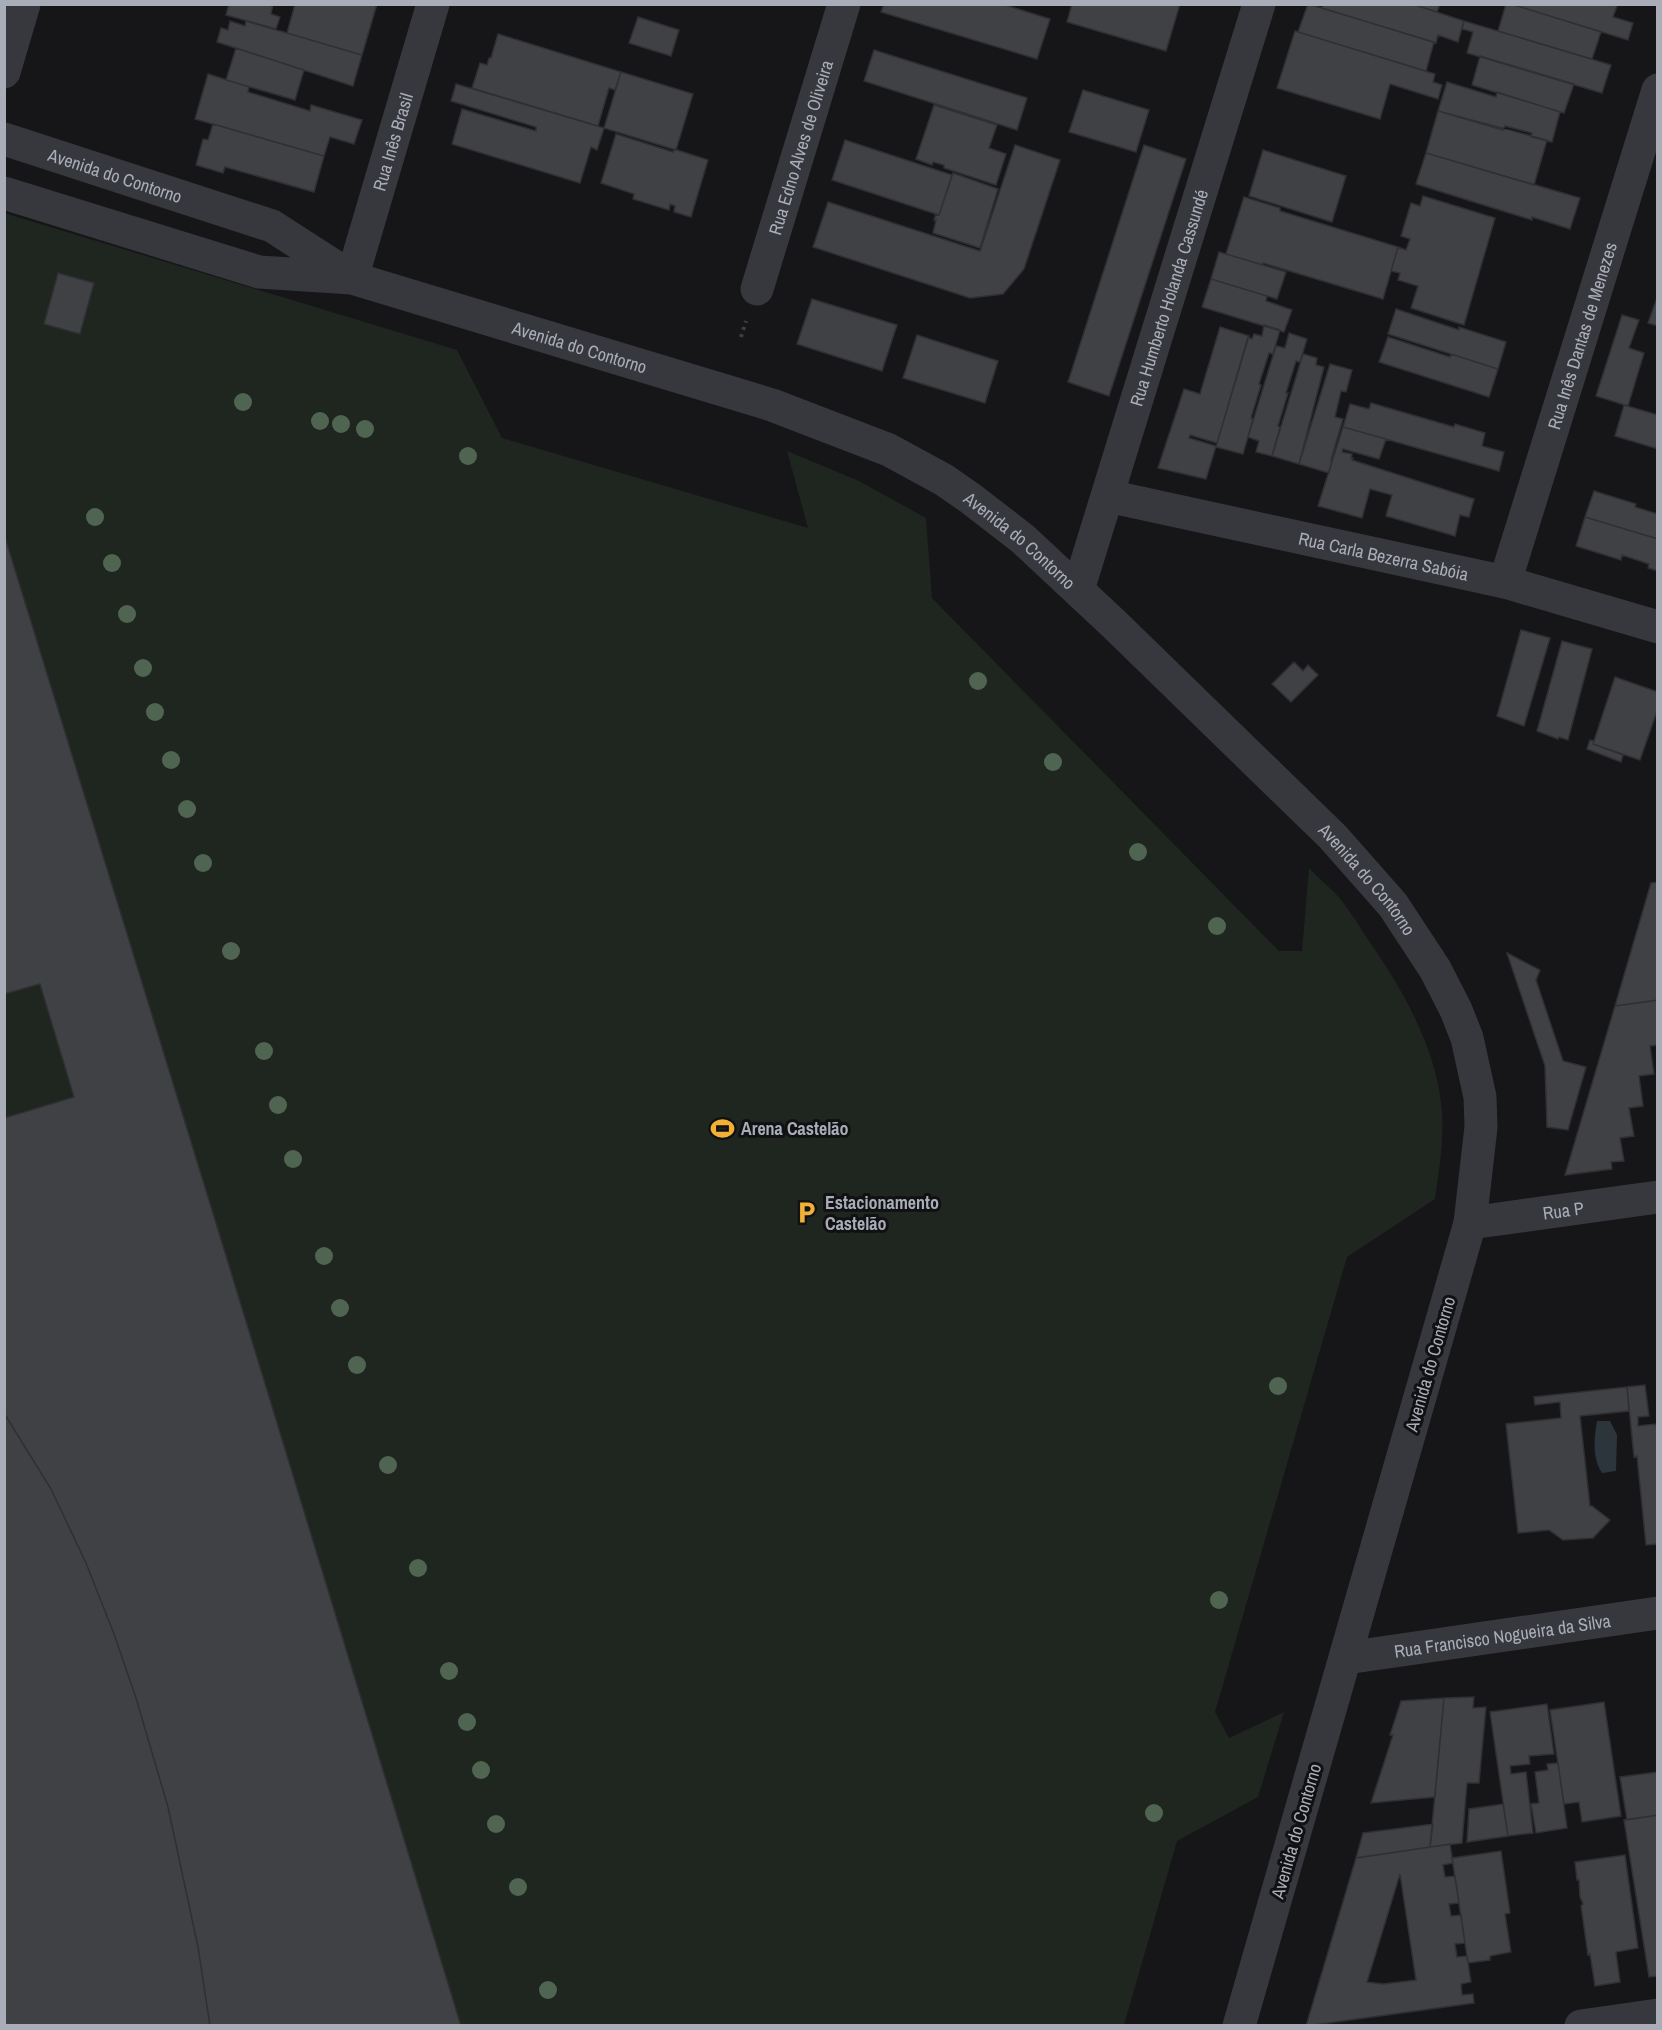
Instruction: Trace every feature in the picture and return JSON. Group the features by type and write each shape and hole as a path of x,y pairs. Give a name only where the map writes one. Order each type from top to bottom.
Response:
{"street":[{"path":"4,72 24,4"},
{"name":"Rua Inês Brasil","path":"352,278 433,4"},
{"name":"Rua Edno Alves de Oliveira","path":"757,289 844,4"},
{"name":"Rua Humberto Holanda Cassundé","path":"1078,590 1260,4"},
{"name":"Rua Inês Dantas de Menezes","path":"1505,582 1658,90"},
{"name":"Avenida do Contorno","path":"4,139 272,226 352,278"},
{"name":"Avenida do Contorno","path":"4,193 259,272 352,278 772,405 889,450 944,480 1023,539 1333,837 1394,906 1435,969 1456,1010 1467,1038 1480,1097 1481,1127 1470,1223 1347,1658 1239,2025"},
{"name":"Rua Carla Bezerra Sabóia","path":"1107,496 1505,582 1658,627"},
{"name":"Rua P","path":"1470,1223 1658,1197"},
{"name":"Rua Francisco Nogueira da Silva","path":"1347,1658 1658,1613"},
{"path":"1581,2025 1658,2015"}],"shaded area":[{"name":"Arena Castelão","path":"4,213 457,350 502,438 808,528 787,451 859,481 926,518 932,598 1279,951 1302,951 1309,868 1344,904 1393,978 1426,1043 1439,1089 1442,1134 1435,1199 1347,1257 1215,1712 1229,1738 1284,1712 1258,1797 1177,1841 1124,2025 5,2025"},
{"path":"1597,1421 1610,1421 1617,1435 1616,1471 1602,1473 1599,1467 1595,1448"}],"building":[{"path":"229,4 273,4 271,14 280,17 276,29 226,15"},
{"path":"295,4 377,4 362,55 287,33"},
{"path":"884,4 1002,4 1050,19 1037,59 881,12"},
{"path":"1072,4 1180,4 1166,51 1067,22"},
{"path":"1308,4 1434,42 1426,71 1298,32"},
{"path":"1323,4 1412,4 1464,21 1458,42 1438,35 1436,43 1322,8"},
{"path":"1412,4 1440,4 1437,12"},
{"path":"1506,4 1601,32 1592,59 1498,31"},
{"path":"1511,4 1615,4 1617,6 1613,17 1633,23 1628,40"},
{"path":"638,17 679,30 671,56 629,43"},
{"path":"230,21 245,26 246,21 362,55 353,86 217,42 221,28 228,30"},
{"path":"1464,21 1611,65 1602,93 1467,53 1473,32 1462,29"},
{"path":"1295,31 1435,74 1433,82 1442,85 1438,99 1390,84 1380,119 1277,88"},
{"path":"498,34 621,72 615,90 609,88 598,126 472,88 480,63 487,65 491,58"},
{"path":"236,48 304,70 295,100 226,80"},
{"path":"874,50 1027,98 1017,130 864,81"},
{"path":"1480,56 1574,84 1564,113 1472,85"},
{"path":"621,72 693,94 676,150 604,128"},
{"path":"208,74 249,87 248,92 310,111 311,105 362,120 354,144 330,137 324,156 195,119"},
{"path":"1447,82 1496,97 1497,92 1560,112 1552,142 1531,137 1532,133 1505,126 1503,130 1438,111"},
{"path":"456,84 604,128 597,150 591,147 580,183 452,144 462,109 536,131 536,127 451,101"},
{"path":"1083,90 1149,110 1136,152 1069,132"},
{"path":"934,105 997,125 989,148 1006,154 996,185 944,168 944,165 933,162 932,165 916,159"},
{"path":"1438,111 1547,140 1534,185 1426,153"},
{"path":"213,124 324,156 314,192 225,167 223,173 196,165 203,139 208,140"},
{"path":"616,134 673,152 674,149 708,160 691,217 674,212 675,206 670,204 669,210 633,199 634,194 601,183"},
{"path":"845,140 952,175 939,215 832,180"},
{"path":"1015,145 1060,160 1024,269 1003,294 970,298 813,247 828,202 980,251"},
{"path":"1144,145 1186,159 1109,396 1068,382"},
{"path":"1263,150 1346,176 1332,222 1249,196"},
{"path":"1426,153 1580,198 1570,229 1532,217 1532,220 1416,184"},
{"path":"953,173 998,189 980,248 933,233 936,214 939,215"},
{"path":"1423,196 1495,218 1464,325 1411,308 1418,286 1398,280 1400,273 1391,271 1398,247 1406,250 1410,239 1401,236 1411,203 1420,206"},
{"path":"1244,197 1280,208 1280,211 1398,247 1383,299 1226,254"},
{"path":"1219,252 1286,272 1277,299 1211,279"},
{"path":"58,273 94,283 80,334 44,324"},
{"path":"1211,279 1267,296 1266,301 1292,310 1284,332 1202,307"},
{"path":"1658,295 1658,326 1648,323"},
{"path":"812,299 897,325 882,371 797,344"},
{"path":"1396,309 1459,330 1459,327 1506,342 1498,369 1388,334"},
{"path":"1622,315 1639,320 1629,348 1644,353 1628,406 1596,396"},
{"path":"1264,325 1280,330 1273,354 1269,353 1259,384 1261,385 1243,454 1216,447 1248,337 1252,339 1254,334 1262,336"},
{"path":"1220,327 1249,336 1217,443 1190,435 1189,438 1216,446 1206,479 1158,468 1184,389 1200,394"},
{"path":"1289,333 1307,339 1300,362 1296,361 1286,393 1288,393 1272,456 1256,452 1259,441 1248,437 1276,346 1285,348"},
{"path":"917,335 998,361 985,403 903,378"},
{"path":"1388,337 1450,357 1451,354 1498,369 1489,397 1379,362"},
{"path":"1303,354 1317,358 1316,365 1324,367 1299,464 1272,456"},
{"path":"1330,364 1352,370 1346,392 1341,391 1335,417 1343,419 1329,473 1299,464"},
{"path":"1371,403 1454,427 1455,424 1485,433 1482,446 1504,452 1499,471 1343,427 1350,404 1369,409"},
{"path":"1624,405 1658,415 1658,449 1615,436"},
{"path":"1343,427 1386,439 1379,459 1343,449 1342,452 1352,454 1352,460 1474,499 1469,517 1460,515 1455,536 1386,516 1392,495 1370,489 1362,518 1318,506"},
{"path":"1594,491 1636,504 1635,507 1658,514 1658,539 1585,517"},
{"path":"1585,517 1658,539 1658,571 1648,568 1649,564 1622,555 1621,560 1576,546"},
{"path":"4,534 461,2026 210,2026 198,1947 168,1807 136,1698 86,1563 51,1489 4,1413 4,1118 74,1097 40,984 4,994"},
{"path":"1521,630 1550,638 1524,726 1497,716"},
{"path":"1562,641 1592,649 1568,740 1559,737 1558,739 1537,731"},
{"path":"1294,662 1303,671 1308,665 1318,675 1291,702 1272,684"},
{"path":"1615,677 1658,692 1658,708 1640,760 1593,744"},
{"path":"1590,740 1594,741 1593,744 1623,755 1621,762 1587,749"},
{"path":"1658,882 1658,1000 1615,1006 1651,883"},
{"path":"1507,953 1540,970 1536,980 1563,1061 1586,1067 1568,1130 1547,1127 1545,1066"},
{"path":"1658,1000 1658,1045 1650,1046 1654,1074 1639,1076 1643,1106 1629,1108 1634,1136 1620,1138 1624,1161 1611,1162 1612,1169 1565,1175 1615,1006"},
{"path":"1645,1385 1649,1416 1638,1417 1638,1426 1656,1424 1658,1434 1658,1544 1646,1545 1627,1387"},
{"path":"1627,1387 1629,1411 1580,1416 1590,1506 1610,1520 1593,1538 1563,1540 1549,1530 1518,1533 1506,1424 1561,1418 1560,1402 1535,1405 1534,1397"},
{"path":"4,1413 51,1489 86,1563 136,1698 168,1807 198,1947 210,2026 4,2026"},
{"path":"1474,1697 1473,1708 1486,1707 1479,1783 1467,1783 1462,1843 1430,1847 1444,1698"},
{"path":"1444,1698 1435,1797 1371,1803 1393,1735 1390,1735 1401,1701"},
{"path":"1604,1702 1621,1816 1582,1822 1579,1802 1564,1804 1550,1710"},
{"path":"1547,1704 1554,1754 1529,1756 1530,1764 1510,1766 1511,1774 1526,1772 1533,1833 1508,1836 1490,1712"},
{"path":"1558,1763 1567,1828 1536,1833 1531,1804 1539,1803 1535,1772 1548,1770 1547,1764"},
{"path":"1658,1772 1658,1815 1627,1820 1620,1777"},
{"path":"1503,1804 1508,1836 1467,1842 1469,1809"},
{"path":"1658,1815 1658,1976 1649,1977 1624,1820"},
{"path":"1433,1824 1430,1847 1356,1858 1363,1833"},
{"path":"1450,1844 1453,1863 1443,1865 1445,1877 1455,1876 1459,1903 1449,1904 1451,1916 1461,1915 1465,1943 1455,1944 1457,1957 1467,1956 1471,1982 1461,1984 1462,1995 1473,1994 1474,2003 1306,2026 1356,1858","holes":["1400,1874 1416,1980 1383,1984 1367,1982"]},
{"path":"1501,1851 1510,1913 1505,1914 1511,1952 1490,1956 1490,1960 1468,1963 1452,1858"},
{"path":"1625,1855 1638,1948 1616,1952 1620,1982 1595,1986 1590,1954 1588,1955 1581,1906 1583,1904 1575,1862"}],"place":[{"name":"Arena Castelão","path":"723,1128"},
{"name":"Estacionamento Castelão","path":"807,1212"}]}
